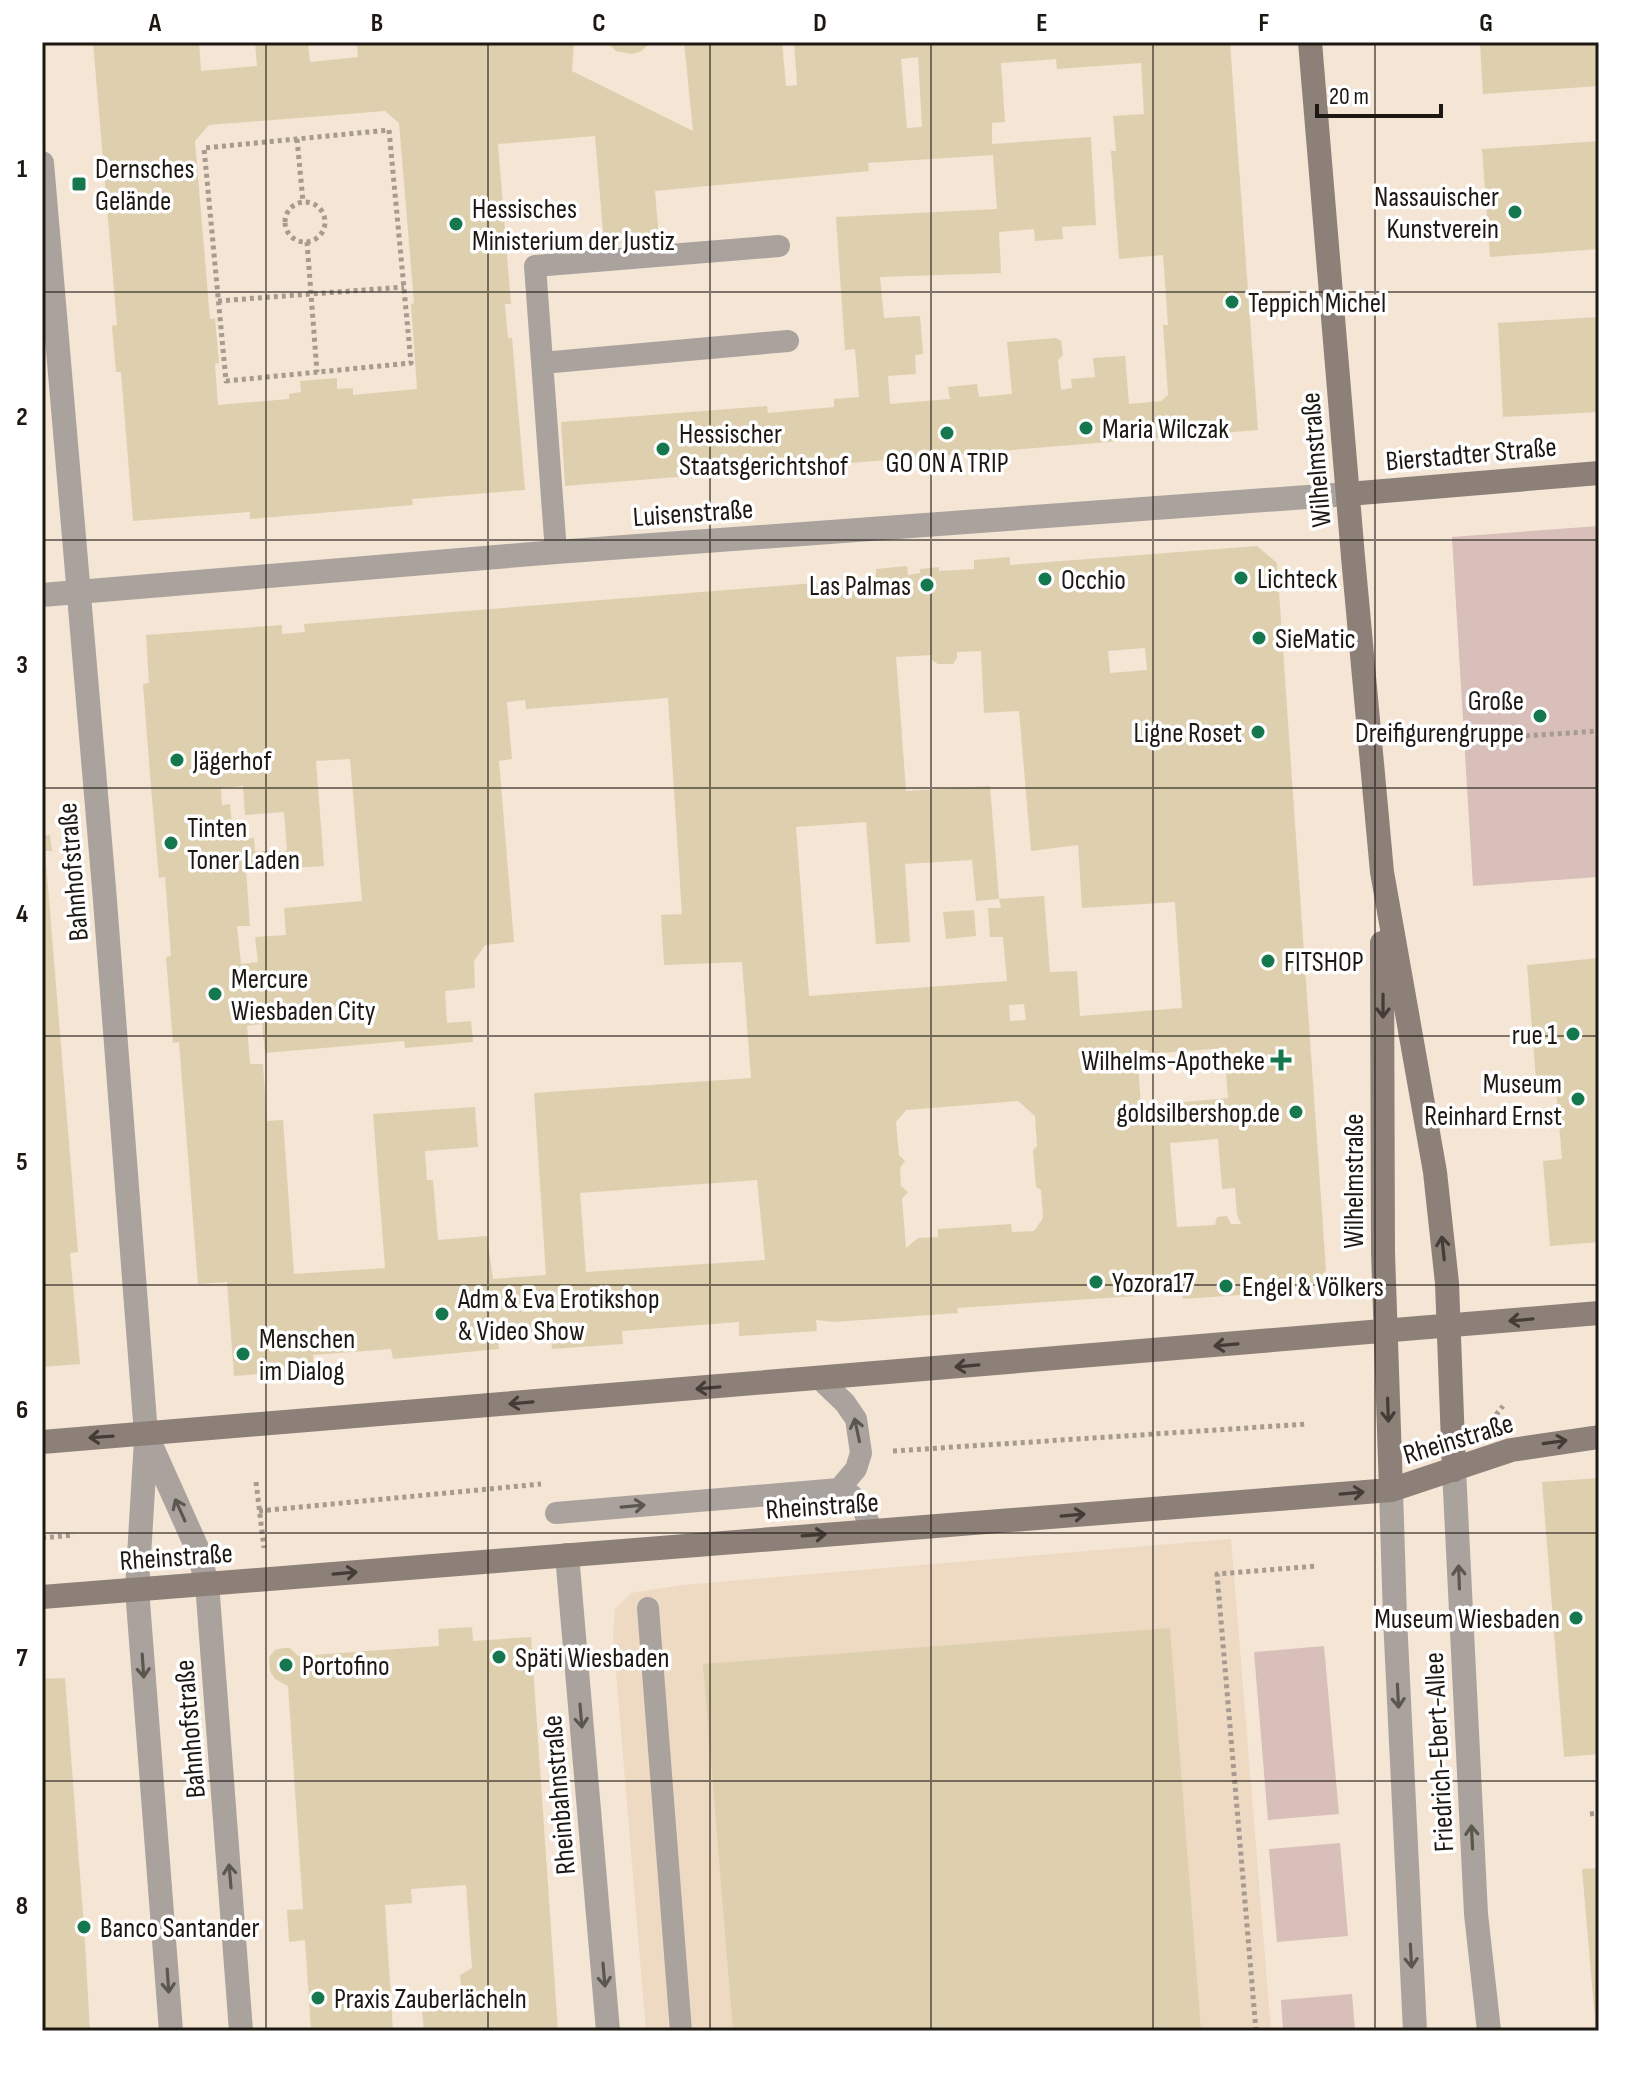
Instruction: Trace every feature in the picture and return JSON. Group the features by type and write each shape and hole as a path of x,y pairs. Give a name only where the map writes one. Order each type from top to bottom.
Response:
{"main road":[{"name":"Wilhelmstraße","path":"1310,42 1382,872 1386,1332 1391,1490"},
{"name":"Bierstadter Straße","path":"1348,494 1599,473"},
{"name":"Wilhelmstraße","path":"1382,872 1435,1172 1450,1326 1454,1470"},
{"path":"42,1442 1599,1313"},
{"name":"Rheinstraße","path":"42,1597 1391,1490 1511,1450 1599,1437"}],"street":[{"name":"Bahnhofstraße","path":"42,163 104,888 146,1434 137,1589 171,2031"},
{"name":"Luisenstraße","path":"42,595 556,552 1348,494"},
{"name":"Bahnhofstraße","path":"146,1434 197,1548 207,1583 241,2031"},
{"name":"Friedrich-Ebert-Allee","path":"1454,1470 1476,1914 1489,2031"},
{"name":"Friedrich-Ebert-Allee","path":"1391,1490 1415,2031"},
{"name":"Rheinbahnstraße","path":"567,1555 608,2031"}],"lane":[{"path":"556,552 535,266 779,246"},
{"path":"542,363 788,341"},
{"path":"819,1378 845,1403 856,1419 861,1453 856,1469 839,1489"},
{"path":"556,1513 839,1489 853,1494 872,1531"},
{"path":"648,1608 681,2031"}],"path":[{"path":"389,130 404,287 411,363 226,381 204,148 389,130"},
{"path":"297,139 303,202"},
{"path":"303,202 318,207 325,220 322,232 307,242 294,238 285,223 291,208 303,202"},
{"path":"307,242 317,372"},
{"path":"218,301 404,287"},
{"path":"1446,741 1599,731"},
{"path":"1478,1124 1559,1118"},
{"path":"256,1482 265,1561"},
{"path":"42,1538 74,1535"},
{"path":"1256,2031 1217,1574 1317,1566"},
{"path":"1590,1814 1599,1813"}],"shaded area":[{"path":"1599,526 1599,877 1473,886 1452,537"},
{"path":"1231,1539 1271,2031 646,2031 613,1635 615,1609 631,1593 683,1585"},
{"path":"1324,1646 1339,1814 1268,1820 1254,1652"},
{"path":"1340,1843 1348,1936 1277,1942 1269,1849"},
{"path":"1352,1994 1355,2031 1283,2031 1281,2000"}],"building":[{"path":"93,42 199,42 201,71 257,66 255,42 308,42 310,62 358,57 357,45 348,42 574,42 572,71 693,131 684,42 782,42 786,86 797,85 794,42 1230,42 1258,430 565,486 561,422 767,406 768,413 834,407 834,399 859,397 855,349 845,350 836,217 997,209 993,155 868,163 869,171 655,191 659,239 604,244 595,136 498,144 511,304 505,304 508,338 512,338 525,490 412,499 413,505 250,519 250,512 133,521 121,372 116,372 112,326 117,325","holes":["918,57 922,127 907,128 901,59","1056,59 1057,69 1141,63 1144,114 1113,116 1116,151 1111,151 1119,259 1163,255 1168,325 1163,325 1168,395 1161,401 1129,404 1125,356 1093,358 1095,377 1071,379 1072,388 1061,390 1058,360 1063,355 1061,341 1056,338 1007,342 1012,394 979,397 977,384 948,387 950,399 890,404 888,376 916,374 915,355 923,354 920,316 884,318 880,277 1001,273 999,232 1034,229 1035,241 1063,239 1062,227 1096,225 1091,137 992,144 992,123 1005,122 1001,63","385,111 399,123 414,303 411,304 417,389 353,395 353,388 337,389 337,378 300,381 301,392 289,394 289,399 218,405 215,364 219,363 215,318 210,319 195,141 209,125"]},
{"path":"607,42 650,42 642,51 632,54 616,51"},
{"path":"1480,42 1599,42 1599,86 1483,94"},
{"path":"1599,141 1599,249 1490,257 1482,149"},
{"path":"1599,317 1599,412 1503,417 1498,323"},
{"path":"1257,546 1277,563 1326,1270 1309,1290 1183,1299 1182,1293 957,1308 958,1313 834,1322 816,1320 817,1331 739,1336 739,1322 622,1331 623,1344 552,1349 551,1337 498,1342 499,1349 393,1359 391,1349 313,1355 314,1370 234,1376 227,1282 198,1284 179,1042 173,1043 166,957 171,956 165,877 159,878 151,787 143,684 149,683 146,635 282,625 282,634 305,632 304,624 876,578 876,569 907,566 908,575 920,573 920,569 939,567 939,571 974,569 974,560 1010,557 1010,565","holes":["1145,648 1147,670 1110,673 1108,651","981,651 984,713 1019,711 1031,851 1078,845 1082,908 1175,902 1182,1008 1080,1016 1077,971 1050,972 1044,896 999,899 990,786 906,791 896,657 932,655 932,660 938,664 953,664 957,652","668,698 682,914 661,915 664,965 742,962 751,1078 534,1093 546,1275 493,1279 487,1236 438,1240 433,1180 427,1180 425,1151 478,1147 475,1107 373,1114 385,1268 294,1274 283,1120 267,1121 263,1064 250,1064 247,1026 262,1024 265,1053 404,1041 405,1048 473,1042 471,1021 447,1023 445,991 475,988 474,961 485,945 514,942 499,761 512,759 507,702 525,700 526,709","350,759 362,901 284,908 286,935 255,937 258,962 241,964 237,926 250,926 246,871 324,866 316,761","243,786 245,815 284,812 287,851 255,851 254,838 228,840 227,832 233,832 230,804 222,805 221,788","866,822 876,944 910,942 905,864 972,860 976,901 999,899 1001,908 988,908 990,937 1003,937 1007,981 809,996 796,827","1024,1004 1026,1020 1010,1021 1009,1005","1224,1048 1228,1098 1141,1106 1137,1050 1148,1050 1149,1054","1018,1101 1035,1116 1037,1146 1033,1150 1036,1187 1041,1190 1043,1218 1034,1231 1012,1232 1011,1224 938,1229 938,1237 918,1238 906,1248 902,1199 908,1192 901,1186 900,1168 905,1161 899,1155 896,1122 906,1110","1218,1139 1222,1189 1235,1188 1237,1215 1241,1224 1231,1224 1227,1216 1217,1217 1215,1225 1177,1227 1170,1143","757,1180 765,1260 586,1272 580,1193"]},
{"path":"50,835 52,851 45,851 78,1252 70,1253 80,1364 42,1367 42,836"},
{"path":"974,910 976,936 946,939 943,912"},
{"name":"Museum Reinhard Ernst","path":"1599,958 1599,1242 1550,1246 1543,1161 1562,1159 1555,1078 1536,1080 1527,965"},
{"name":"Museum Wiesbaden","path":"1599,1478 1599,1754 1564,1757 1542,1482"},
{"path":"472,1627 473,1641 531,1637 558,2031 424,2031 421,1998 462,1996 460,1975 472,1968 466,1885 411,1889 412,1903 385,1905 393,2031 311,2031 305,1940 289,1942 287,1910 303,1909 288,1686 275,1679 270,1671 269,1657 275,1650 283,1648 290,1648 298,1656 439,1646 438,1629"},
{"path":"1170,1628 1201,2031 733,2031 703,1664"},
{"path":"65,1678 90,2031 42,2031 42,1679"},
{"path":"1599,1868 1599,2031 1596,2031 1582,1869"}],"place":[{"name":"Dernsches Gelände","path":"79,184"},
{"name":"Nassauischer Kunstverein","path":"1515,212"},
{"name":"Hessisches Ministerium der Justiz","path":"456,224"},
{"name":"Teppich Michel","path":"1232,302"},
{"name":"Maria Wilczak","path":"1086,428"},
{"name":"GO ON A TRIP","path":"947,433"},
{"name":"Hessischer Staatsgerichtshof","path":"663,449"},
{"name":"Lichteck","path":"1241,578"},
{"name":"Occhio","path":"1045,579"},
{"name":"Las Palmas","path":"927,585"},
{"name":"SieMatic","path":"1259,638"},
{"name":"Große Dreifigurengruppe","path":"1540,716"},
{"name":"Ligne Roset","path":"1258,732"},
{"name":"Jägerhof","path":"177,760"},
{"name":"Tinten Toner Laden","path":"171,843"},
{"name":"FITSHOP","path":"1268,961"},
{"name":"Mercure Wiesbaden City","path":"215,994"},
{"name":"rue 1","path":"1573,1034"},
{"name":"Wilhelms-Apotheke","path":"1281,1060"},
{"name":"Museum Reinhard Ernst","path":"1578,1099"},
{"name":"goldsilbershop.de","path":"1296,1112"},
{"name":"Yozora17","path":"1096,1282"},
{"name":"Engel & Völkers","path":"1226,1286"},
{"name":"Adm & Eva Erotikshop & Video Show","path":"442,1314"},
{"name":"Menschen im Dialog","path":"243,1354"},
{"name":"Museum Wiesbaden","path":"1576,1618"},
{"name":"Späti Wiesbaden","path":"499,1657"},
{"name":"Portofino","path":"286,1665"},
{"name":"Banco Santander","path":"84,1927"},
{"name":"Praxis Zauberlächeln","path":"318,1998"}]}
